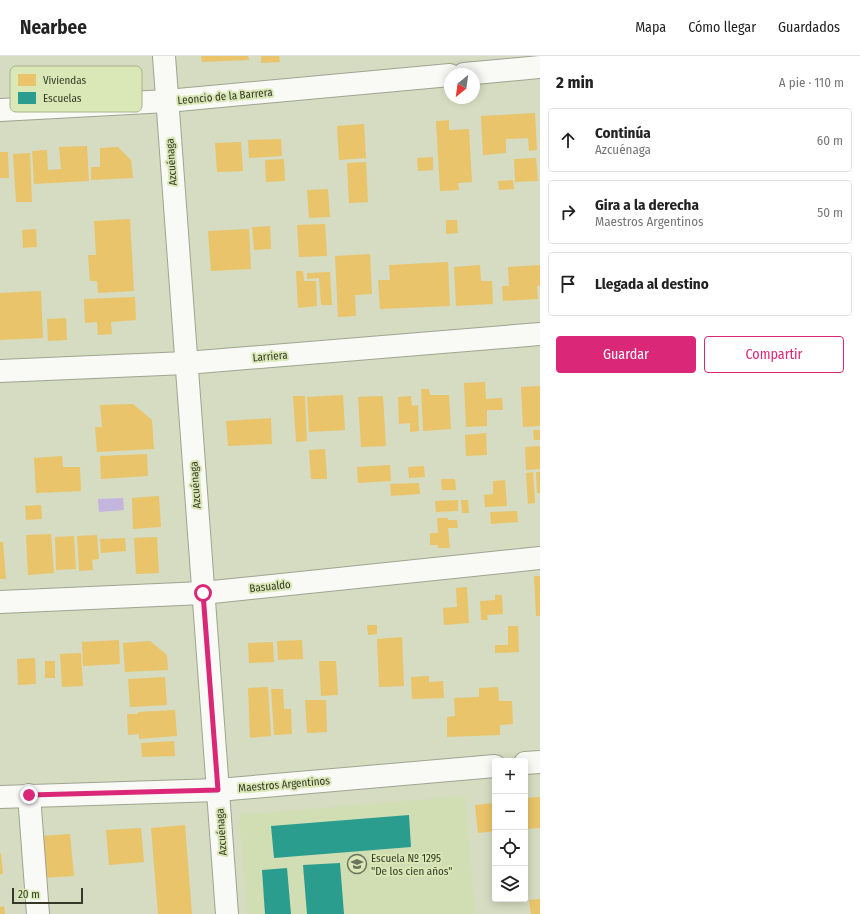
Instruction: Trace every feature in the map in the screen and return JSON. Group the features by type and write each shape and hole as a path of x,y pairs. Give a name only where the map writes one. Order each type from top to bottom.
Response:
{"street":[{"name":"Azcuénaga","path":"164,56 227,914"},
{"path":"480,73 540,67"},
{"name":"Leoncio de la Barrera","path":"142,102 444,76"},
{"name":"Leoncio de la Barrera","path":"0,110 10,109"},
{"name":"Larriera","path":"0,371 186,363 540,334"},
{"name":"Basualdo","path":"0,602 203,593 540,558"},
{"path":"528,764 540,762"},
{"name":"Maestros Argentinos","path":"0,797 218,790 492,766"},
{"path":"29,795 38,914"}],"shaded area":[{"path":"123,498 124,510 99,512 98,499"},
{"name":"Escuela Nº 1295 \"De los cien años\"","path":"465,796 475,914 247,914 239,815"}],"building: Viviendas":[{"path":"201,56 248,56 249,60 202,62"},
{"path":"261,56 279,56 280,62 261,63"},
{"path":"535,113 537,150 529,151 528,138 506,139 506,153 483,155 481,116"},
{"path":"449,120 449,130 469,129 472,182 458,183 459,190 440,191 436,121"},
{"path":"364,124 366,158 339,160 337,126"},
{"path":"281,139 282,156 249,158 248,140"},
{"path":"241,142 243,171 217,172 215,143"},
{"path":"87,146 89,181 34,184 32,151 47,150 48,170 61,169 59,147"},
{"path":"118,147 131,160 133,178 91,180 91,167 100,167 100,148"},
{"path":"0,152 8,152 9,178 0,178"},
{"path":"30,153 32,202 16,202 13,154"},
{"path":"433,157 433,170 418,171 417,158"},
{"path":"536,158 538,181 515,182 514,159"},
{"path":"284,159 285,181 266,182 265,160"},
{"path":"366,162 368,202 349,203 347,163"},
{"path":"513,180 514,189 499,190 498,181"},
{"path":"328,189 330,217 309,218 307,190"},
{"path":"130,219 134,291 98,293 97,281 90,281 88,255 96,255 94,221"},
{"path":"446,220 457,220 458,233 446,234"},
{"path":"325,224 327,256 299,257 297,225"},
{"path":"270,226 271,249 254,250 252,227"},
{"path":"36,229 37,247 23,248 22,230"},
{"path":"249,229 251,269 211,271 208,231"},
{"path":"370,254 372,294 355,295 356,316 338,317 335,256"},
{"path":"448,262 450,306 380,309 378,280 390,280 389,265"},
{"path":"480,265 481,281 492,281 493,304 456,306 454,267"},
{"path":"540,265 540,286 537,286 538,299 503,301 502,286 509,286 508,267"},
{"path":"296,271 303,271 304,281 316,281 317,306 298,308"},
{"path":"330,272 332,305 321,305 319,278 307,279 307,273"},
{"path":"41,291 43,338 0,340 0,293"},
{"path":"135,297 136,320 111,322 112,334 98,335 97,322 85,323 84,299"},
{"path":"66,318 67,340 48,341 47,319"},
{"path":"485,382 486,399 502,398 503,410 487,410 487,426 466,427 464,383"},
{"path":"540,386 540,426 523,427 521,387"},
{"path":"421,389 429,389 430,395 449,395 451,429 423,431"},
{"path":"343,395 345,430 309,432 307,397"},
{"path":"293,396 305,396 307,441 296,442"},
{"path":"383,396 386,446 361,447 358,397"},
{"path":"411,396 412,406 418,405 419,431 410,432 410,423 399,424 398,397"},
{"path":"133,404 152,420 154,449 97,452 95,427 102,427 100,405"},
{"path":"271,418 272,444 228,446 226,421"},
{"path":"533,430 540,430 540,440 534,440"},
{"path":"486,433 487,455 466,456 465,435"},
{"path":"540,446 540,469 526,470 525,447"},
{"path":"325,449 327,479 311,479 309,450"},
{"path":"147,454 148,476 101,479 100,456"},
{"path":"62,456 63,467 80,467 81,491 36,493 34,458"},
{"path":"390,465 391,481 358,483 357,467"},
{"path":"424,466 425,477 409,478 408,467"},
{"path":"533,472 535,503 528,504 526,473"},
{"path":"536,472 540,472 540,493 537,493"},
{"path":"441,479 455,479 456,490 442,490"},
{"path":"505,480 507,506 485,507 484,495 493,494 493,481"},
{"path":"419,483 420,494 391,496 390,484"},
{"path":"159,496 161,527 133,529 132,498"},
{"path":"458,500 458,511 436,512 435,501"},
{"path":"461,500 468,500 469,513 462,513"},
{"path":"41,505 42,519 26,520 25,506"},
{"path":"517,511 518,522 491,524 490,512"},
{"path":"437,518 457,520 458,528 448,528 450,548 438,548 438,545 430,545 430,533 438,533"},
{"path":"51,534 54,573 28,575 26,535"},
{"path":"97,535 99,559 92,560 93,570 79,571 77,536"},
{"path":"74,536 76,569 56,570 55,537"},
{"path":"157,537 159,573 136,574 134,538"},
{"path":"125,538 126,551 101,553 100,539"},
{"path":"0,542 3,542 6,579 0,579"},
{"path":"534,576 540,576 540,616 536,616"},
{"path":"467,587 469,623 444,625 443,608 457,607 456,588"},
{"path":"495,595 502,595 503,614 487,615 488,620 481,620 480,601 495,600"},
{"path":"367,625 377,625 377,634 368,635"},
{"path":"508,626 518,626 519,652 495,653 495,645 508,645"},
{"path":"402,637 404,686 379,687 377,639"},
{"path":"119,640 120,664 83,666 82,642"},
{"path":"302,640 303,659 278,660 277,641"},
{"path":"150,641 167,655 168,670 125,672 123,643"},
{"path":"273,642 274,662 249,663 248,643"},
{"path":"81,653 83,686 62,687 60,654"},
{"path":"35,658 36,684 18,685 17,659"},
{"path":"45,661 55,661 55,678 45,678"},
{"path":"319,661 336,661 338,695 321,696"},
{"path":"429,676 429,682 443,681 444,698 412,699 411,677"},
{"path":"165,677 167,705 130,707 128,679"},
{"path":"268,687 271,736 250,738 248,688"},
{"path":"498,687 499,701 512,701 513,724 500,725 500,735 447,737 447,717 455,716 454,698 479,697 479,688"},
{"path":"271,689 283,689 284,709 291,709 292,734 274,735"},
{"path":"305,700 326,700 327,732 307,733"},
{"path":"175,710 177,736 139,739 139,734 128,735 127,714"},
{"path":"174,741 175,756 142,757 141,743"},
{"path":"540,797 540,828 528,829 528,798"},
{"path":"492,803 492,831 478,833 475,805"},
{"path":"185,825 192,914 158,914 151,828"},
{"path":"141,828 144,862 109,865 106,830"},
{"path":"70,834 74,876 43,878 40,836"},
{"path":"1,853 3,874 0,874"},
{"path":"540,899 540,914 531,914 529,900"},
{"path":"4,906 5,914 0,914 0,907"}],"building: Escuelas":[{"path":"409,815 411,847 274,858 271,826"},
{"path":"340,863 344,914 307,914 303,865"},
{"path":"287,868 291,914 265,914 262,870"}],"place":[{"name":"Escuela Nº 1295 \"De los cien años\"","path":"357,864"}],"route":[{"path":"29,795 218,790 203,593"}]}
